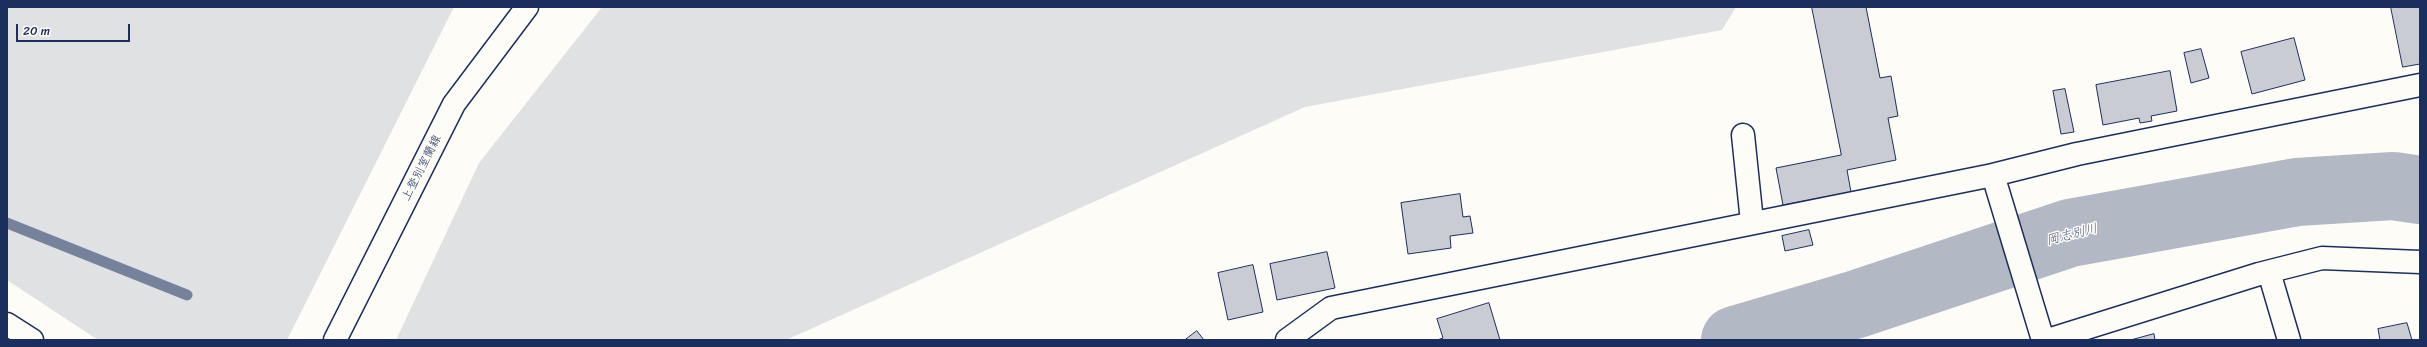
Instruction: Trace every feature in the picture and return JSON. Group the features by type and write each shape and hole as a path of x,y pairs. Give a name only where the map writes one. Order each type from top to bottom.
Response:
{"street":[{"name":"上登別室蘭線","path":"335,340 454,104 527,7"},
{"path":"1287,340 1331,308 1752,222 1993,175 2078,154 2420,85"},
{"path":"1743,135 1752,222"},
{"path":"1993,175 2043,340"},
{"path":"2048,340 2269,272 2322,258 2420,262"},
{"path":"2269,272 2289,340"},
{"path":"7,324 32,340"}],"shaded area":[{"path":"7,7 454,7 287,340 98,340 7,280"},
{"path":"602,7 1736,7 1722,30 1305,107 786,340 396,340 479,163"}],"building":[{"path":"1812,7 1866,7 1880,78 1891,76 1898,116 1888,118 1896,160 1847,170 1851,192 1783,205 1776,168 1841,155"},
{"path":"2391,7 2420,7 2420,64 2403,67"},
{"path":"2294,38 2305,80 2252,94 2241,52"},
{"path":"2201,49 2209,78 2191,83 2184,53"},
{"path":"2170,71 2177,111 2151,116 2152,121 2140,123 2139,118 2103,125 2096,85"},
{"path":"2065,89 2074,132 2061,134 2053,91"},
{"path":"1460,194 1463,217 1470,216 1473,233 1450,236 1451,248 1408,254 1401,203"},
{"path":"1809,230 1813,245 1785,251 1782,236"},
{"path":"1327,252 1335,288 1277,300 1270,264"},
{"path":"1253,265 1263,312 1228,320 1218,273"},
{"path":"1489,303 1500,340 1437,340 1443,338 1437,319"},
{"path":"2407,323 2412,340 2380,340 2378,329"},
{"path":"1197,331 1204,340 1185,340"},
{"path":"2154,334 2155,340 2131,340"}],"waterway":[{"name":"岡志別川","path":"1735,340 1857,304 2070,233 2297,192 2393,186 2420,190"},
{"path":"7,223 187,295"}]}
